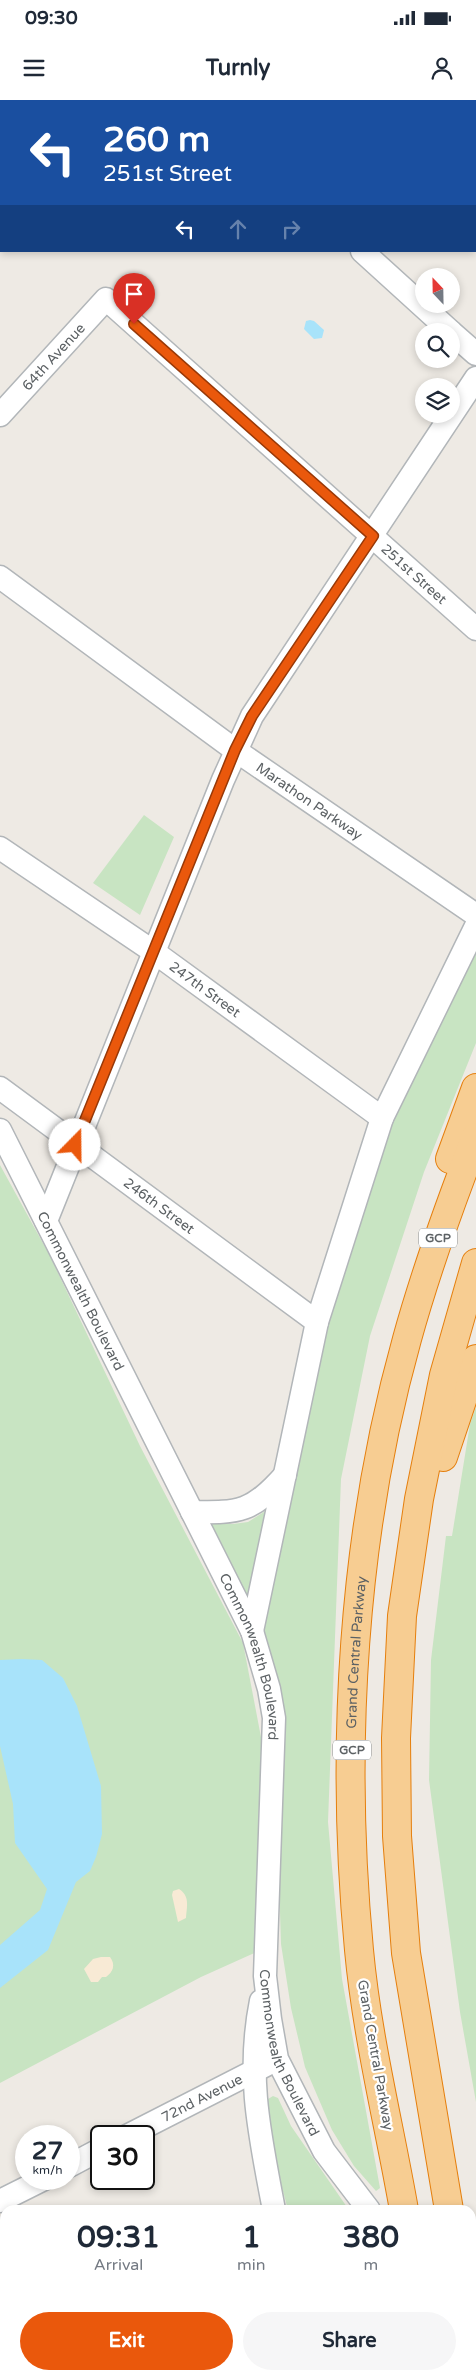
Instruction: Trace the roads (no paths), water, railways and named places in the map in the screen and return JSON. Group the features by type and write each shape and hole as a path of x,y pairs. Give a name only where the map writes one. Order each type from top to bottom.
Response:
{"highway":[{"path":"406,1342 425,1250 453,1148 476,1088"},
{"name":"Grand Central Parkway","path":"403,2205 378,2072 359,1952 352,1828 352,1704 362,1573 379,1463 406,1342 442,1225 476,1137"},
{"path":"448,2205 405,1944 397,1836 396,1745 402,1616 419,1499 444,1374 476,1263"},
{"path":"402,1616 430,1496 476,1359"}],"street":[{"path":"363,252 441,323"},
{"name":"64th Avenue","path":"0,414 106,299"},
{"name":"251st Street","path":"106,299 476,629"},
{"path":"460,340 476,354"},
{"path":"46,1221 235,750 252,716 476,378"},
{"name":"Marathon Parkway","path":"0,577 235,750 476,915"},
{"name":"247th Street","path":"0,848 154,952 382,1118"},
{"path":"252,1631 317,1322 382,1118 476,926"},
{"name":"246th Street","path":"0,1088 317,1322"},
{"name":"Commonwealth Boulevard","path":"0,1130 252,1631 269,1688 274,1718 265,1976 277,2059 324,2151 365,2205"},
{"path":"192,1512 228,1513 245,1509 266,1496 285,1474"},
{"path":"265,1976 256,2027 253,2071 256,2114 273,2205"},
{"name":"72nd Avenue","path":"148,2125 277,2059"},
{"path":"0,2201 22,2190"}],"water":[{"path":"306,321 314,321 324,330 322,338 314,339 304,329"},
{"path":"0,1660 42,1660 63,1678 77,1706 101,1786 102,1834 90,1871 76,1882 48,1950 0,1988 0,1945 40,1910 47,1889 15,1843 13,1804 0,1746"}]}
